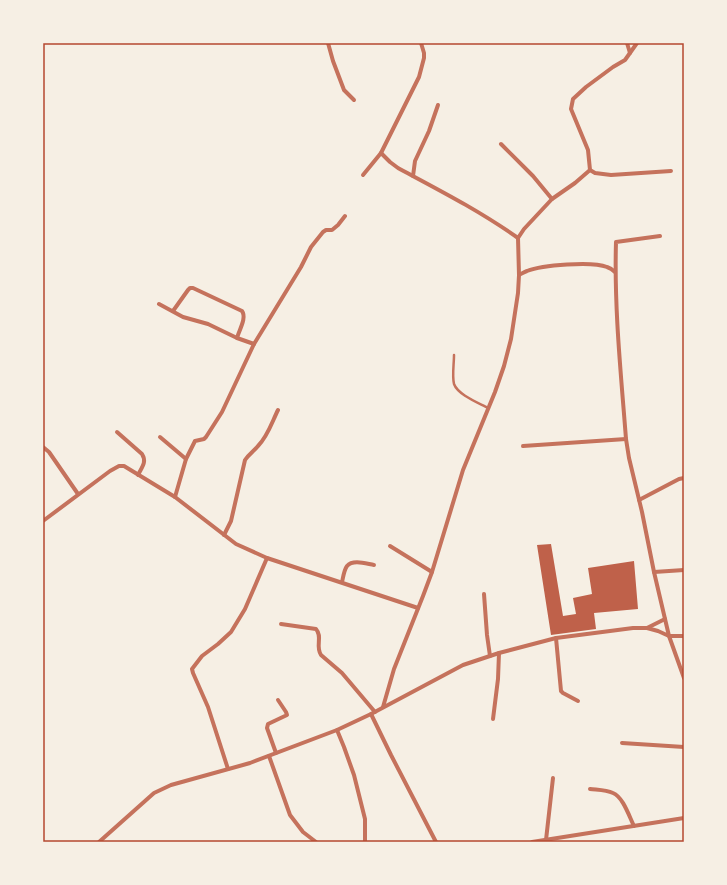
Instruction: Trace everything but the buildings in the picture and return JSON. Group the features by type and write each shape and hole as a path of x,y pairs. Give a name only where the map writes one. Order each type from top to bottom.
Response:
{"street":[{"path":"328,43 344,90 354,100"},
{"path":"363,175 381,153 419,77 424,58 421,43"},
{"path":"627,43 630,53"},
{"path":"590,170 588,150 571,109 573,99 624,60 636,43"},
{"path":"413,176 415,162 429,131 438,105"},
{"path":"500,144 533,176 552,199"},
{"path":"381,153 398,168 478,212 518,238"},
{"path":"590,170 595,173 611,175 671,172"},
{"path":"383,708 394,669 432,572 463,470 495,392 508,352 518,293 518,238 524,229 552,199 575,183 590,170"},
{"path":"175,497 186,459 195,441 206,437 222,412 254,344 301,267 310,247 322,232 332,230 345,216"},
{"path":"660,236 616,242 615,272 626,439 629,458 669,636 684,678"},
{"path":"519,275 535,268 581,264 601,265 609,267 615,272"},
{"path":"174,311 188,290 190,288 194,288 243,312 244,317 237,338"},
{"path":"159,304 183,317 208,324 237,338 254,344"},
{"path":"224,535 231,521 245,460 258,447 266,436 278,410"},
{"path":"117,432 145,458 145,462 138,474"},
{"path":"160,437 186,459"},
{"path":"523,446 626,439"},
{"path":"43,447 49,452 78,494"},
{"path":"43,521 110,471 119,466 124,466 175,497 236,544 267,558 418,608"},
{"path":"639,500 679,479 684,478"},
{"path":"390,546 432,572"},
{"path":"228,769 208,707 192,673 192,669 202,656 231,632 245,609 267,558"},
{"path":"342,582 349,564 359,563 374,565"},
{"path":"654,572 684,570"},
{"path":"484,594 490,656"},
{"path":"647,628 665,619"},
{"path":"281,624 316,629 319,636 318,648 321,655 342,673 373,713 391,755 436,842"},
{"path":"99,842 154,793 161,789 250,763 337,730 383,708 463,665 498,653 556,638 610,630 647,628 669,636 684,636"},
{"path":"556,638 561,691 578,701"},
{"path":"494,719 498,679 498,653"},
{"path":"276,753 267,728 268,724 287,715 278,700"},
{"path":"337,730 359,794 365,819 365,842"},
{"path":"622,743 684,747"},
{"path":"269,756 290,815 303,832 316,842"},
{"path":"546,840 553,778"},
{"path":"590,789 617,795 622,801 634,826"},
{"path":"532,842 684,818"}],"lane":[{"path":"454,355 454,383 459,392 488,408"}]}
